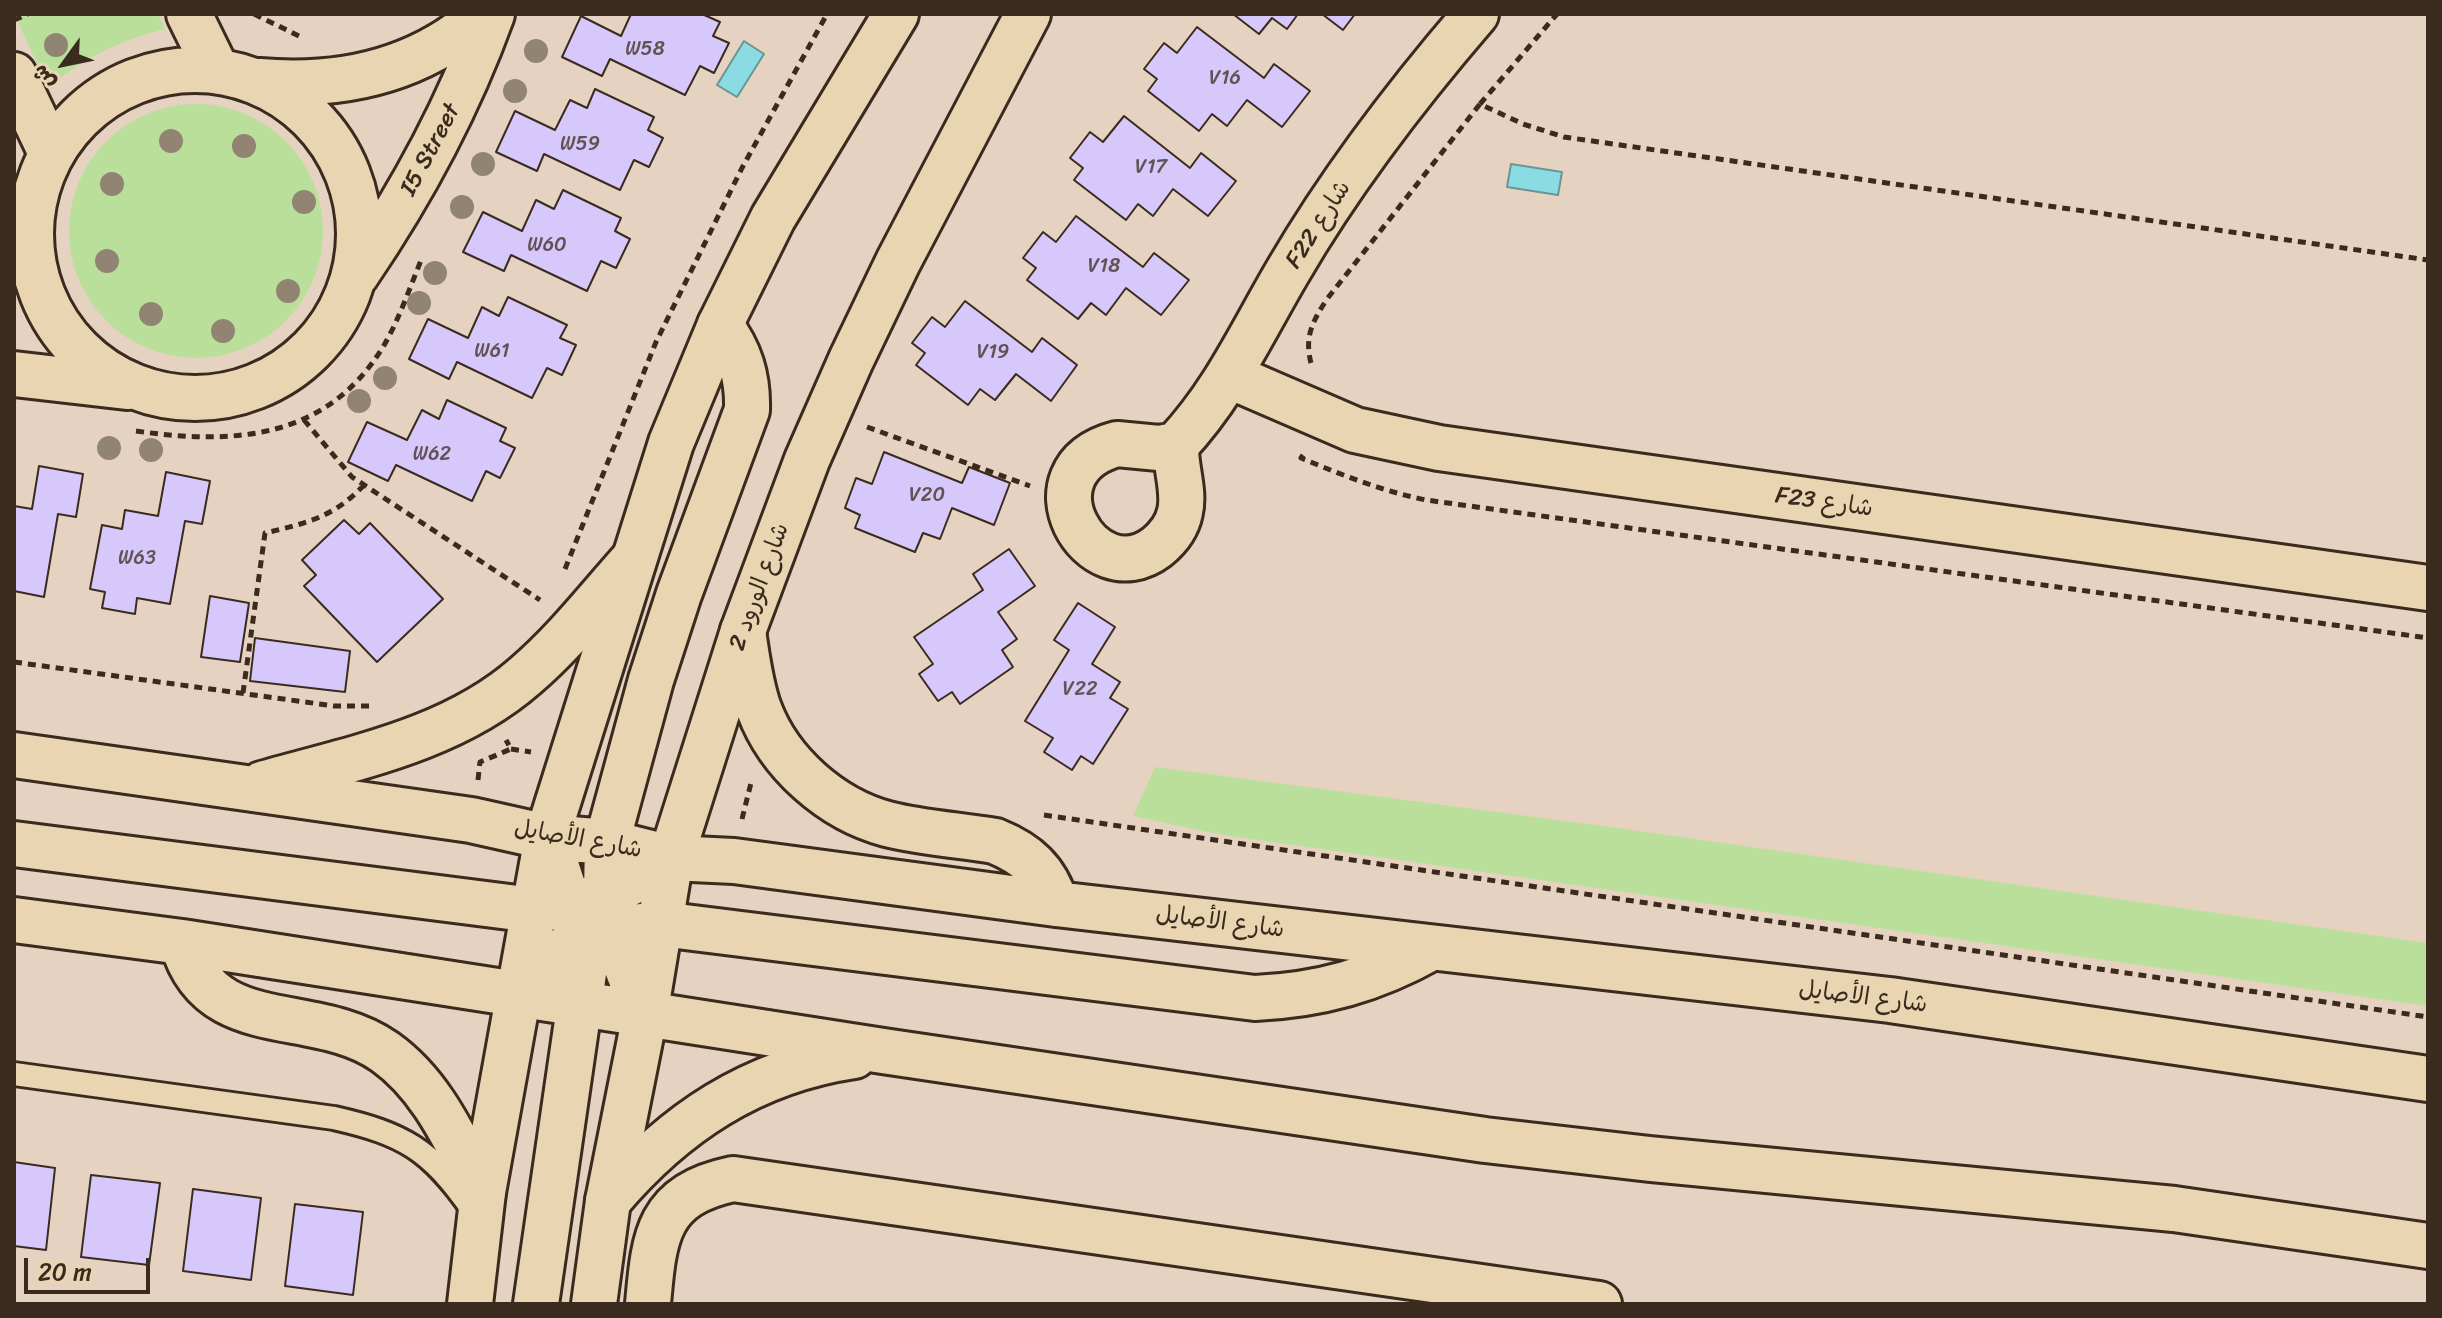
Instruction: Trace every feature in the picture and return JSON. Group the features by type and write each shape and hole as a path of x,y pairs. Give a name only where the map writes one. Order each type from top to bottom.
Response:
{"main road":[{"path":"189,14 216,69"},
{"path":"138,388 100,368 70,339 54,315 23,230 51,153 74,122 92,106 135,80 172,70 216,69 259,81 304,85 348,81 390,70 430,53 483,14"},
{"name":"I5 Street","path":"354,277 409,194 458,102 492,14"},
{"path":"645,1015 580,916 547,837 671,443 720,325 773,218 896,14"},
{"name":"شارع الورود 2","path":"594,1304 608,1201 645,1015 671,858 743,631 828,412 898,262 1028,14"},
{"name":"F22 شارع","path":"1176,445 1207,413 1288,272 1341,189 1476,14"},
{"path":"14,75 51,153"},
{"path":"14,374 138,388 175,397 214,397 253,389 287,371 317,345 340,314 354,277 359,219 343,162 308,115 259,81"},
{"path":"470,1304 481,1206 518,992 580,916 607,842 674,608 747,410 747,392 739,356 720,325"},
{"name":"F23 شارع","path":"1230,376 1355,430 1439,448 2428,588"},
{"path":"1117,444 1159,448 1176,445 1180,511 1175,526 1153,550 1123,557 1092,546 1073,521 1069,492 1081,465 1104,448 1117,444"},
{"path":"244,789 398,745 443,728 485,705 524,677 559,644 633,560"},
{"path":"743,631 760,711 788,757 807,780 844,806 885,823 995,841 1012,848 1041,870 1056,904"},
{"name":"شارع الأصايل","path":"14,755 471,820 547,837 607,842 671,858 734,861 1056,904 1890,1000 2428,1079"},
{"path":"14,844 1255,998 1304,995 1365,981 1431,948"},
{"path":"580,916 671,858"},
{"path":"536,1304 585,966 580,916"},
{"path":"14,920 518,992 645,1015 1485,1140 1713,1166 2174,1209 2428,1246"},
{"path":"182,942 195,977 222,1002 238,1010 331,1026 385,1052 416,1080 441,1112 481,1206"},
{"path":"608,1201 649,1156 707,1108 762,1079 821,1060 883,1051"},
{"path":"648,1304 655,1240 666,1216 684,1197 706,1184 733,1179 1599,1304"}],"lane":[{"path":"14,1074 334,1118 374,1127 403,1139 432,1159 481,1206"}],"path":[{"path":"14,20 28,14"},
{"path":"254,14 288,34 303,37"},
{"path":"1557,14 1396,207 1310,327 1307,347 1311,363 1321,375 1334,382 1301,458 1410,497 2428,638"},
{"path":"1480,104 1523,124 1564,137 2428,260"},
{"path":"134,431 194,440 256,436 304,420 341,396 384,346 427,247"},
{"path":"828,412 1035,487 1069,492"},
{"path":"243,693 265,533 314,521 345,505 364,485"},
{"path":"14,662 334,706 377,705"},
{"path":"1037,815 2428,1017"}],"green space":[{"path":"14,14 158,14 165,29 104,51 48,87"},
{"path":"196,104 233,109 267,125 286,141 302,160 318,194 323,231 318,268 302,302 286,321 267,337 233,353 196,358 159,353 125,337 106,321 90,302 74,268 69,231 74,194 90,160 106,141 125,125 159,109"},
{"path":"1155,767 1603,826 2428,943 2428,1006 1223,835 1133,816"}],"water":[{"path":"744,41 764,54 737,97 717,85"},
{"path":"1511,164 1562,172 1558,195 1507,187"}],"building":[{"path":"631,14 702,14 720,22 713,36 729,43 714,73 700,66 685,95 610,59 602,76 562,57 581,16 621,36"},
{"path":"1233,14 1298,14 1287,29 1272,18 1259,34"},
{"path":"1322,14 1355,14 1343,30"},
{"path":"1197,27 1264,78 1274,64 1310,91 1282,127 1247,100 1227,126 1212,114 1199,131 1148,91 1157,79 1144,69 1164,43 1177,53"},
{"path":"595,89 654,117 648,130 663,138 649,167 634,160 620,190 544,154 537,171 496,152 515,111 555,130 570,100 587,108"},
{"path":"1124,116 1190,168 1201,153 1236,181 1208,216 1173,189 1153,216 1138,204 1126,220 1074,180 1083,168 1070,158 1090,132 1103,142"},
{"path":"563,190 621,218 615,231 630,239 616,268 601,261 587,291 511,255 504,271 463,252 483,212 522,231 536,200 554,209"},
{"path":"1076,216 1143,267 1154,253 1189,280 1161,315 1126,288 1106,315 1091,303 1078,319 1027,280 1036,268 1023,258 1043,232 1056,242"},
{"path":"508,297 567,325 560,338 576,345 562,375 547,368 532,398 457,362 449,379 409,359 428,319 468,338 482,307 499,316"},
{"path":"965,301 1032,352 1042,338 1077,365 1051,401 1016,374 995,400 980,389 968,405 916,365 925,353 912,343 932,317 945,327"},
{"path":"447,400 506,428 500,441 515,448 500,478 486,471 472,501 396,465 388,481 348,462 367,422 407,440 422,410 439,419"},
{"path":"884,452 962,483 969,467 1010,483 994,525 952,508 940,539 923,533 915,552 855,528 860,515 845,508 856,478 872,484"},
{"path":"39,466 83,474 76,517 58,514 44,597 14,591 14,506 32,509"},
{"path":"166,472 210,481 202,524 185,521 170,604 137,598 135,614 102,608 105,592 90,589 102,525 122,529 125,510 158,516"},
{"path":"344,520 359,534 370,523 443,599 377,662 304,586 316,575 302,560"},
{"path":"1009,549 1035,586 998,612 1017,639 1002,650 1013,667 960,704 952,692 938,701 919,674 933,664 914,637 983,590 973,574"},
{"path":"210,596 249,603 240,662 201,657"},
{"path":"1078,603 1115,627 1092,664 1120,682 1110,698 1128,709 1093,764 1081,756 1072,770 1044,752 1053,738 1025,721 1069,650 1054,640"},
{"path":"255,638 350,651 345,692 250,681"},
{"path":"14,1162 55,1168 46,1250 14,1246"},
{"path":"91,1175 160,1183 149,1265 81,1257"},
{"path":"193,1189 261,1198 251,1280 183,1271"},
{"path":"295,1204 363,1212 353,1295 285,1286"}]}
